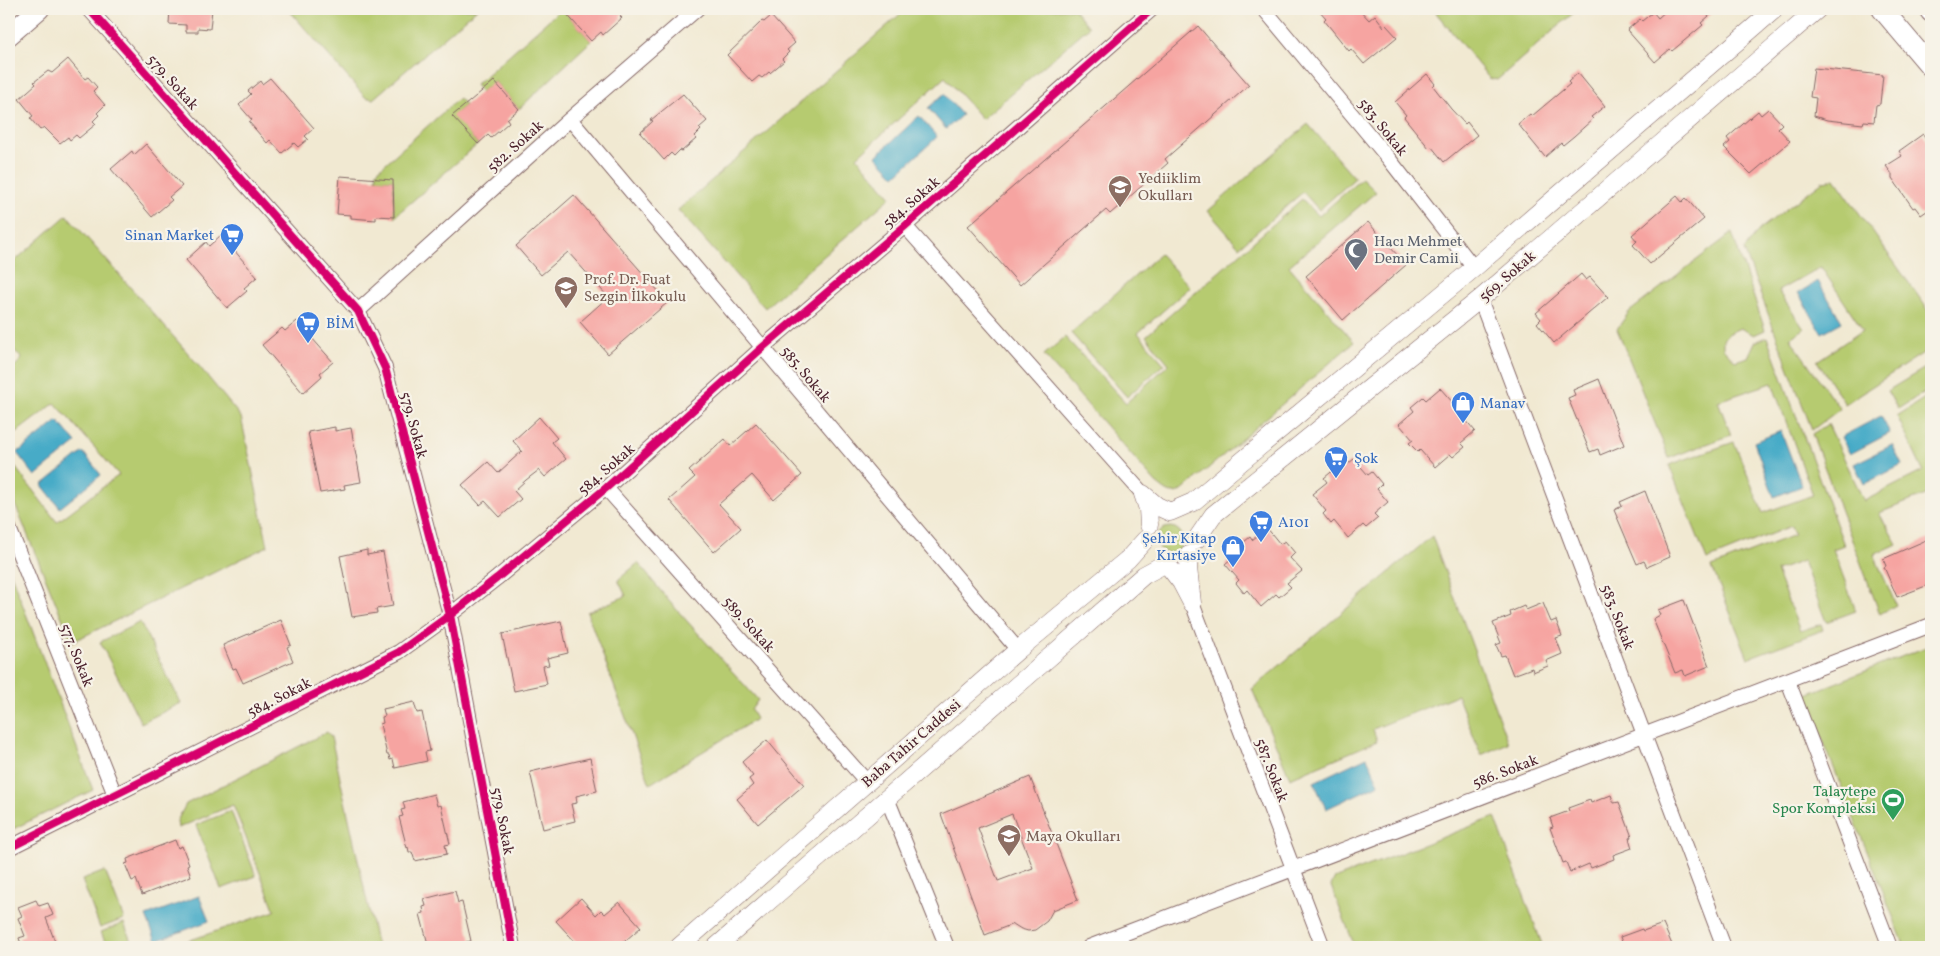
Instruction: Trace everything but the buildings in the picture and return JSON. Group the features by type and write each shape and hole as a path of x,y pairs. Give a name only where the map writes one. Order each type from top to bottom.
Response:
{"main road":[{"path":"9,35 39,9"},
{"path":"1882,9 1931,67"}],"street":[{"name":"579. Sokak","path":"89,9 358,311 386,368 450,615 513,947"},
{"name":"582. Sokak","path":"358,311 570,119 697,9"},
{"name":"584. Sokak","path":"9,848 399,652 450,615 606,488 763,347 905,226 1152,9"},
{"name":"583. Sokak","path":"1264,9 1389,159 1474,268"},
{"path":"1147,532 1162,514 1193,502 1474,268 1775,9"},
{"name":"569. Sokak","path":"1192,548 1213,515 1480,299 1818,9"},
{"name":"585. Sokak","path":"570,119 1018,650"},
{"path":"905,226 1142,494 1157,506 1186,518 1192,524 1195,532 1188,568 1192,603"},
{"name":"583. Sokak","path":"1480,299 1724,947"},
{"name":"589. Sokak","path":"606,488 867,782"},
{"path":"1142,494 1148,509 1147,532 1152,555 1166,563 1181,582 1192,603"},
{"name":"577. Sokak","path":"9,528 115,795"},
{"name":"Baba Tahir Caddesi","path":"679,947 1018,650 1128,559 1147,532"},
{"path":"1166,563 1174,563 1192,548"},
{"name":"Baba Tahir Caddesi","path":"716,947 1144,574 1166,563"},
{"name":"587. Sokak","path":"1192,603 1323,947"},
{"name":"586. Sokak","path":"1089,947 1931,625"},
{"path":"1788,681 1890,947"},
{"path":"887,798 946,947"}],"green space":[{"path":"288,9 477,9 373,99 365,97"},
{"path":"561,9 570,9 566,13 591,41 519,109 494,81 481,92 475,85"},
{"path":"906,9 1074,9 1089,27 982,119 945,77 857,157 891,197 765,308 678,210"},
{"path":"1433,9 1578,9 1497,80 1489,78"},
{"path":"459,98 465,105 453,116 478,144 394,217 393,180 376,179 377,171"},
{"path":"1308,124 1355,178 1319,210 1303,192 1239,247 1208,211"},
{"path":"1362,178 1376,192 1289,266 1354,342 1182,491 1171,493 1166,490 1156,483 1044,355 1065,337 1126,403 1169,364 1146,336 1302,199 1319,216"},
{"path":"1835,179 1931,314 1931,348 1845,404 1817,361 1863,330 1821,267 1778,291 1804,329 1790,338 1840,409 1812,430 1744,250 1759,230 1823,181"},
{"path":"67,215 194,360 241,417 268,546 72,642 9,490 9,459 57,522 119,475 55,403 9,438 9,372 22,359 9,344 9,266"},
{"path":"1732,233 1765,330 1754,335 1740,328 1727,334 1723,340 1723,348 1735,361 1748,357 1755,342 1767,337 1844,545 1833,549 1856,611 1826,622 1803,561 1776,571 1800,631 1821,624 1823,630 1748,658 1712,567 1794,535 1791,526 1707,560 1669,465 1734,442 1763,513 1813,495 1772,383 1718,401 1731,435 1669,458 1617,329 1629,312"},
{"path":"1160,254 1190,287 1138,333 1164,364 1127,397 1071,333"},
{"path":"1925,368 1931,378 1931,388 1898,409 1887,391"},
{"path":"1931,394 1931,493 1879,513 1897,544 1874,555 1896,605 1880,614 1812,434 1828,424 1864,501 1923,471 1897,416"},
{"path":"1170,527 1179,531 1183,540 1179,549 1170,553 1161,549 1157,540 1161,531"},
{"path":"1432,536 1508,743 1481,755 1457,695 1373,729 1377,741 1290,778 1252,689"},
{"path":"638,563 669,601 758,700 751,710 756,719 650,784 587,612 626,596 618,580"},
{"path":"9,569 93,790 9,831"},
{"path":"140,622 181,703 141,723 100,642"},
{"name":"Talaytepe Spor Kompleksi","path":"1931,645 1931,947 1905,947 1805,695"},
{"path":"327,732 331,737 377,947 170,947 275,911 233,805 178,828 177,821 186,804"},
{"path":"231,811 256,876 221,889 196,825"},
{"path":"1495,817 1543,947 1355,947 1331,886 1334,879"},
{"path":"105,871 124,919 100,928 82,880"},
{"path":"124,923 133,947 107,947 101,932"}],"water":[{"path":"944,94 962,115 946,129 928,108"},
{"path":"919,116 937,137 895,176 876,156"},
{"path":"1818,281 1842,322 1822,333 1798,293"},
{"path":"1881,416 1890,433 1850,454 1841,437"},
{"path":"58,421 76,443 35,476 17,453"},
{"path":"1781,431 1802,486 1774,497 1754,442"},
{"path":"1892,445 1902,465 1864,484 1854,464"},
{"path":"83,452 101,475 60,508 42,485"},
{"path":"1367,757 1379,784 1326,809 1314,782"},
{"path":"199,896 209,921 156,941 146,916"}],"cycle path":[{"path":"89,9 358,311 385,368 450,615 513,947"},
{"path":"9,848 399,652 450,615 606,488 763,347 905,226 1152,9"}],"place":[{"name":"Yediiklim Okulları","path":"1120,208"},
{"name":"Sinan Market","path":"232,256"},
{"name":"Hacı Mehmet Demir Camii","path":"1356,271"},
{"name":"Prof. Dr. Fuat Sezgin İlkokulu","path":"566,309"},
{"name":"BİM","path":"308,344"},
{"name":"Manav","path":"1463,424"},
{"name":"Şok","path":"1336,479"},
{"name":"A101","path":"1261,543"},
{"name":"Şehir Kitap Kırtasiye","path":"1233,568"},
{"name":"Talaytepe Spor Kompleksi","path":"1893,821"},
{"name":"Maya Okulları","path":"1009,857"}]}
